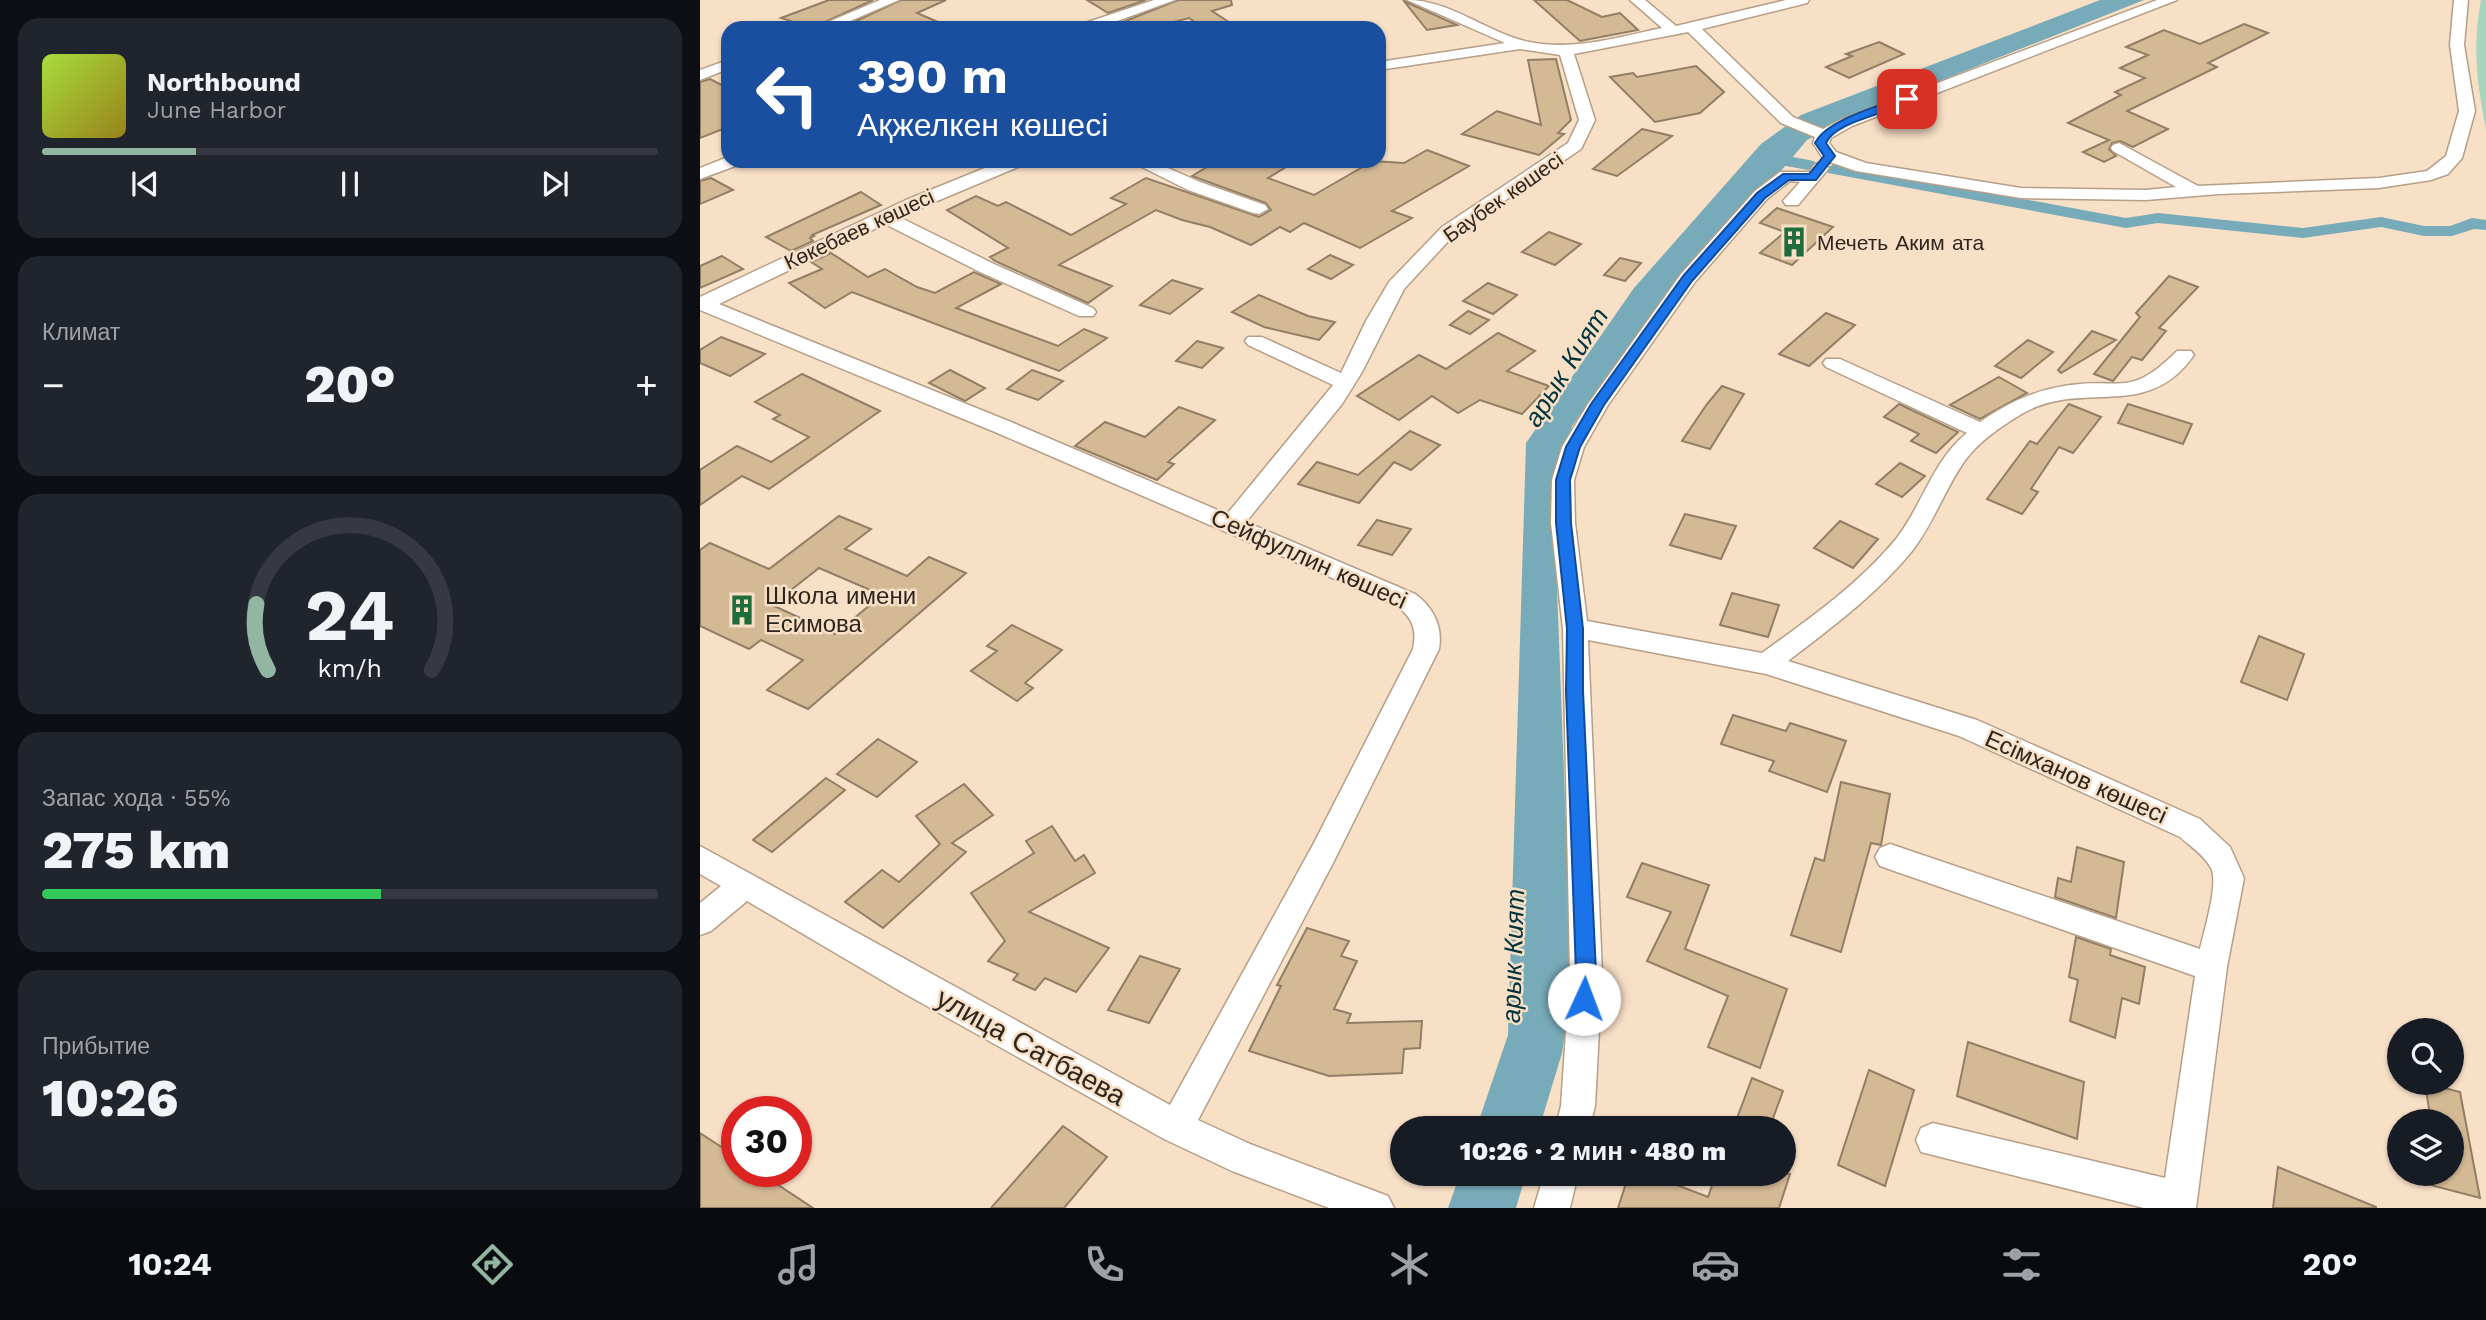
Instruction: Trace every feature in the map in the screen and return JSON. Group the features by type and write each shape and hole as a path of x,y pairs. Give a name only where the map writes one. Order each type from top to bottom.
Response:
{"street":[{"path":"839,21 892,0"},
{"path":"1105,21 1168,0"},
{"path":"1414,0 1520,45 1566,51 1802,0"},
{"path":"1637,0 1672,29"},
{"path":"2170,0 1846,123 1823,135 1821,143 1830,156 1862,167 2021,193 2100,196 2379,183 2420,177 2441,170 2454,158 2467,111 2457,45 2461,0"},
{"path":"1690,26 1787,120 1823,135"},
{"path":"1386,65 1520,45"},
{"name":"Баубек көшесі","path":"1232,524 1335,399 1396,286 1422,256 1448,231 1574,146 1587,120 1566,51"},
{"path":"700,75 721,67"},
{"path":"2119,148 2194,191"},
{"path":"1792,201 1830,156"},
{"path":"700,174 721,165"},
{"name":"Көкебаев көшесі","path":"702,303 945,189 999,168"},
{"path":"1156,168 1259,209"},
{"path":"1575,1116 1586,973 1575,629 1563,523 1563,480 1573,447 1598,404 1688,278 1761,195 1786,176 1812,177"},
{"path":"885,217 987,268 1086,312"},
{"name":"Сейфуллин көшесі","path":"702,303 1232,524 1406,600 1421,611 1428,635 1426,649 1324,852 1176,1127"},
{"path":"1255,341 1345,383"},
{"path":"1766,664 1830,616 1902,547 1918,526 1950,467 1966,444 1981,431 2021,406 2043,396 2074,390 2129,392 2143,388 2169,373 2184,355"},
{"path":"1833,363 1981,431"},
{"name":"Есімханов көшесі","path":"1575,629 1766,664 1968,728 2190,828 2226,863 2229,878 2213,967 2179,1204"},
{"path":"1890,857 2213,967"},
{"name":"улица Сатбаева","path":"700,859 911,981 1176,1127 1244,1159 1376,1208"},
{"path":"700,921 745,886"},
{"path":"1933,1140 2179,1204"},
{"path":"1552,1208 1558,1186"}],"green space":[{"path":"2481,0 2486,0 2486,130 2477,65"}],"water":[{"name":"арык Кият","path":"2100,0 2144,0 1854,115 1807,140 1775,178 1683,272 1572,426 1559,473 1554,508 1572,986 1562,1053 1543,1116 1480,1116 1508,1035 1526,443 1634,288 1761,144 1801,115"},
{"path":"1456,1186 1522,1186 1516,1208 1448,1208"}],"building":[{"path":"829,0 873,0 827,21 790,21 781,18"},
{"path":"901,0 946,0 917,13 936,21 856,21"},
{"path":"1087,0 1146,0 1108,13"},
{"path":"1178,0 1231,0 1232,5 1212,11 1227,21 1193,21 1189,18 1178,21 1126,21"},
{"path":"1403,0 1406,2 1457,25 1427,30"},
{"path":"1534,0 1567,0 1602,17 1620,13 1638,30 1580,41"},
{"path":"2244,24 2268,33 2208,63 2217,67 2127,111 2168,129 2133,147 2120,141 2112,143 2109,149 2116,156 2104,162 2083,152 2109,140 2068,123 2121,95 2115,92 2145,78 2120,68 2148,55 2126,47 2164,30 2200,44"},
{"path":"1879,42 1904,54 1849,78 1826,67 1852,56 1846,54"},
{"path":"1556,59 1571,120 1558,133 1564,134 1539,155 1462,134 1497,111 1541,125 1528,60"},
{"path":"1696,66 1724,92 1700,113 1655,122 1610,77 1633,73 1637,77"},
{"path":"710,79 721,84 721,130 700,138 700,82"},
{"path":"1642,129 1672,136 1617,176 1593,169"},
{"path":"1427,150 1469,166 1392,211 1412,218 1360,248 1304,223 1290,232 1280,227 1251,245 1210,227 1156,210 1059,265 1112,286 1088,303 995,261 990,257 1008,248 947,210 976,196 998,206 1006,202 1071,235 1126,204 1111,198 1146,178 1259,217 1271,210 1266,203 1192,176 1205,168 1284,168 1268,178 1314,195 1361,168 1386,168 1386,162 1404,163"},
{"path":"711,178 733,190 700,204 700,181"},
{"path":"861,192 881,205 812,235 814,236 810,238 813,241 791,251 766,237"},
{"name":"Мечеть Аким ата","path":"1777,208 1833,227 1792,265 1760,253 1785,232 1760,223"},
{"path":"1549,232 1581,244 1555,265 1522,252"},
{"path":"831,253 868,277 885,269 917,287 935,293 974,272 1001,284 956,308 1058,346 1084,329 1107,338 1059,371 852,292 825,308 789,283 822,269 811,262"},
{"path":"1330,255 1353,265 1331,279 1308,269"},
{"path":"722,256 743,269 700,288 700,266"},
{"path":"1620,258 1641,263 1625,281 1604,275"},
{"path":"2169,276 2198,287 2159,328 2166,331 2142,360 2132,357 2113,381 2094,374 2140,317 2136,313"},
{"path":"1172,280 1202,289 1170,314 1140,305"},
{"path":"1488,283 1517,295 1493,314 1463,301"},
{"path":"1259,295 1308,316 1335,322 1319,340 1264,327 1232,312"},
{"path":"1468,311 1489,320 1470,334 1450,325"},
{"path":"1826,313 1855,325 1809,366 1779,354"},
{"path":"2092,331 2116,340 2061,373 2058,370"},
{"path":"1498,333 1535,351 1507,371 1549,386 1522,414 1480,400 1458,413 1432,396 1399,420 1357,396 1419,355 1446,369"},
{"path":"721,337 765,354 730,376 700,363 700,350"},
{"path":"2028,340 2053,352 2021,378 1995,366"},
{"path":"1197,341 1223,348 1202,368 1176,361"},
{"path":"950,370 985,388 965,401 929,383"},
{"path":"1032,370 1063,381 1038,400 1007,389"},
{"path":"802,374 880,411 769,489 742,476 700,505 700,470 737,446 771,462 809,437 773,419 780,415 755,402"},
{"path":"1999,377 2027,393 1980,419 1950,405"},
{"path":"1722,386 1744,394 1710,449 1682,441 1707,404"},
{"path":"1899,404 1958,432 1936,453 1911,441 1919,434 1884,417"},
{"path":"2069,404 2101,417 2073,453 2059,447 2031,489 2038,492 2022,514 1987,499 2030,441 2037,444"},
{"path":"2128,404 2192,424 2183,444 2118,423"},
{"path":"1179,407 1215,420 1168,462 1174,464 1157,480 1075,446 1105,422 1145,437"},
{"path":"1410,431 1440,445 1411,470 1394,462 1359,503 1298,484 1317,462 1358,475"},
{"path":"1900,463 1925,476 1902,497 1876,484"},
{"path":"1685,514 1736,526 1721,559 1670,545"},
{"name":"Школа имени Есимова","path":"839,516 871,529 845,549 907,576 929,557 966,573 808,709 767,690 803,660 761,640 749,649 700,626 700,550 710,543 769,569","holes":["819,568 882,595 835,634 772,605"]},
{"path":"1377,520 1411,529 1392,555 1358,545"},
{"path":"1840,521 1878,539 1853,568 1814,548"},
{"path":"1732,593 1779,605 1768,637 1720,625"},
{"path":"1012,625 1062,650 1025,683 1033,688 1017,701 971,671 997,651 987,646"},
{"path":"2259,636 2304,654 2287,700 2241,682"},
{"path":"1733,715 1786,731 1790,723 1846,741 1827,792 1769,771 1774,761 1721,744"},
{"path":"878,739 917,762 877,797 837,774"},
{"path":"826,778 845,790 772,852 753,840"},
{"path":"1841,782 1890,794 1881,845 1871,843 1841,952 1791,935 1815,858 1824,861"},
{"path":"964,784 993,815 952,843 966,852 883,928 845,902 882,870 899,882 940,844 916,816"},
{"path":"1052,826 1075,861 1084,855 1095,873 1029,912 1109,948 1076,992 1045,978 1035,990 1013,980 1018,974 988,961 1005,941 971,893 1034,853 1026,841"},
{"path":"2077,847 2124,862 2116,918 2055,897 2058,878 2071,882"},
{"path":"1642,863 1709,885 1685,949 1787,989 1760,1068 1708,1047 1728,996 1647,961 1671,912 1627,897"},
{"path":"1307,928 1349,941 1341,956 1357,961 1334,1009 1351,1014 1347,1023 1422,1021 1420,1048 1404,1049 1402,1073 1329,1076 1249,1051 1281,986 1277,985"},
{"path":"2076,937 2111,949 2110,955 2145,967 2139,1004 2122,998 2115,1038 2070,1021 2078,980 2069,977"},
{"path":"1140,956 1180,969 1149,1023 1108,1010"},
{"path":"1968,1042 2084,1082 2077,1139 1957,1096"},
{"path":"1869,1070 1914,1090 1885,1186 1838,1165"},
{"path":"1752,1078 1783,1091 1774,1116 1738,1116"},
{"path":"2427,1095 2461,1095 2463,1109 2429,1109"},
{"path":"2464,1113 2480,1198 2434,1186 2464,1186"},
{"path":"1063,1126 1107,1157 1064,1208 991,1208"},
{"path":"700,1133 721,1147 721,1187 781,1187 813,1208 700,1208"},
{"path":"2278,1167 2376,1207 2376,1208 2273,1208"},
{"path":"1625,1186 1679,1186 1708,1197 1712,1186 1786,1186 1779,1208 1618,1208"}],"waterway":[{"path":"1771,158 1808,165"},
{"path":"1834,169 2126,223 2158,218 2303,233 2381,222 2424,231 2452,231 2472,223 2486,225"}],"place":[{"name":"Мечеть Аким ата","path":"1794,242"},
{"name":"Школа имени Есимова","path":"742,610"}],"route":[{"path":"1584,999 1586,973 1575,629 1563,523 1563,480 1573,447 1598,404 1688,278 1761,195 1786,176 1812,177 1818,172 1830,156 1821,143 1824,135 1846,123 1907,99"}]}
